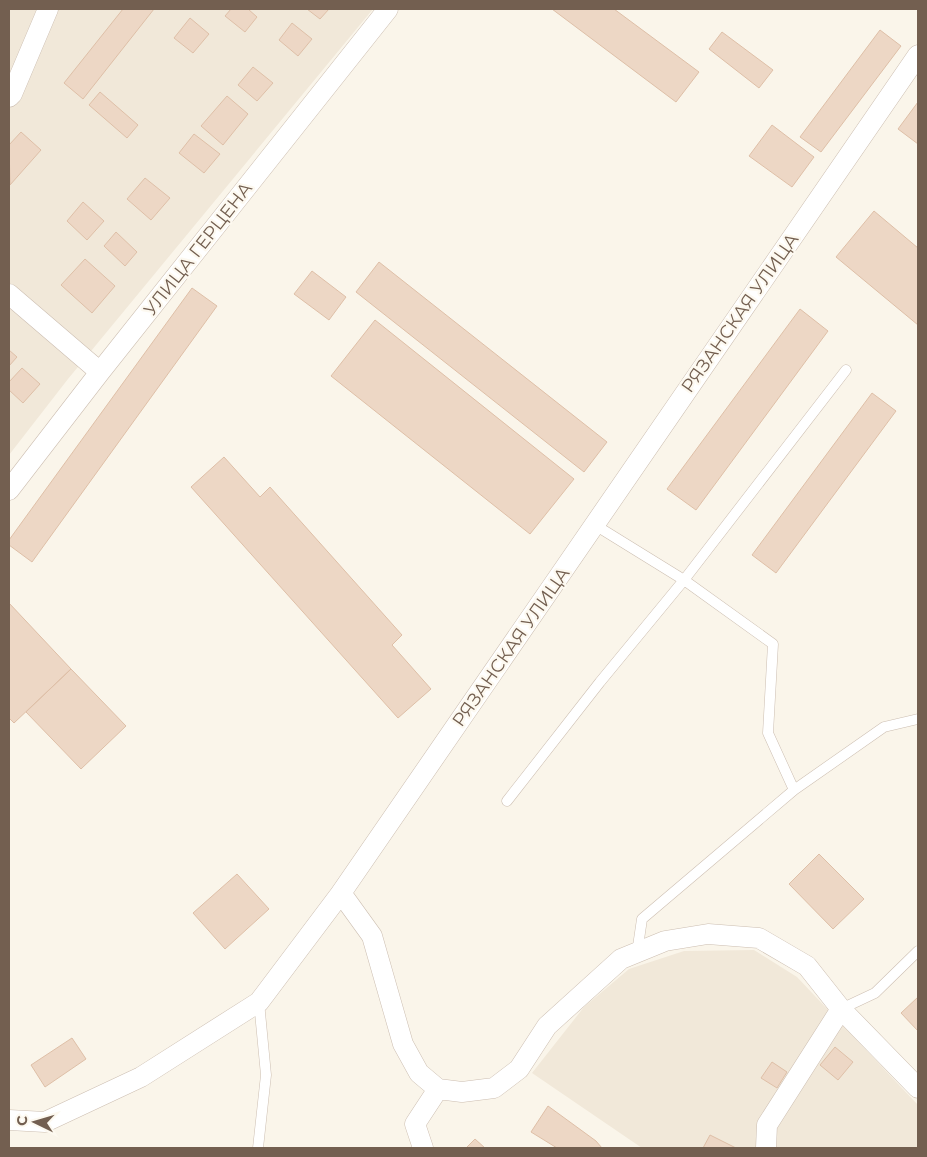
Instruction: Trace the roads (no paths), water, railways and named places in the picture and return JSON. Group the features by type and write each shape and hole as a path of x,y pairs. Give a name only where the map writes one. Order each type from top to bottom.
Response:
{"street":[{"path":"9,97 12,94 48,9"},
{"name":"УЛИЦА ГЕРЦЕНА","path":"9,490 100,372 388,9"},
{"name":"РЯЗАНСКАЯ УЛИЦА","path":"9,1120 46,1122 141,1077 259,1002 341,893 918,55"},
{"path":"9,294 100,372"},
{"path":"341,893 372,936 403,1044 419,1073 438,1089 462,1092 494,1088 518,1069 547,1026 621,959 665,941 708,934 759,938 807,966 841,1009 918,1088"},
{"path":"766,1148 767,1125 841,1009"},
{"path":"422,1148 416,1124 438,1089"}],"lane":[{"path":"507,801 600,682 684,580 846,370"},
{"path":"595,525 684,580 774,644 768,733 794,790"},
{"path":"637,953 642,919 794,790 884,727 918,718"},
{"path":"841,1009 874,993 918,951"},
{"path":"258,1148 266,1075 259,1002"}]}
